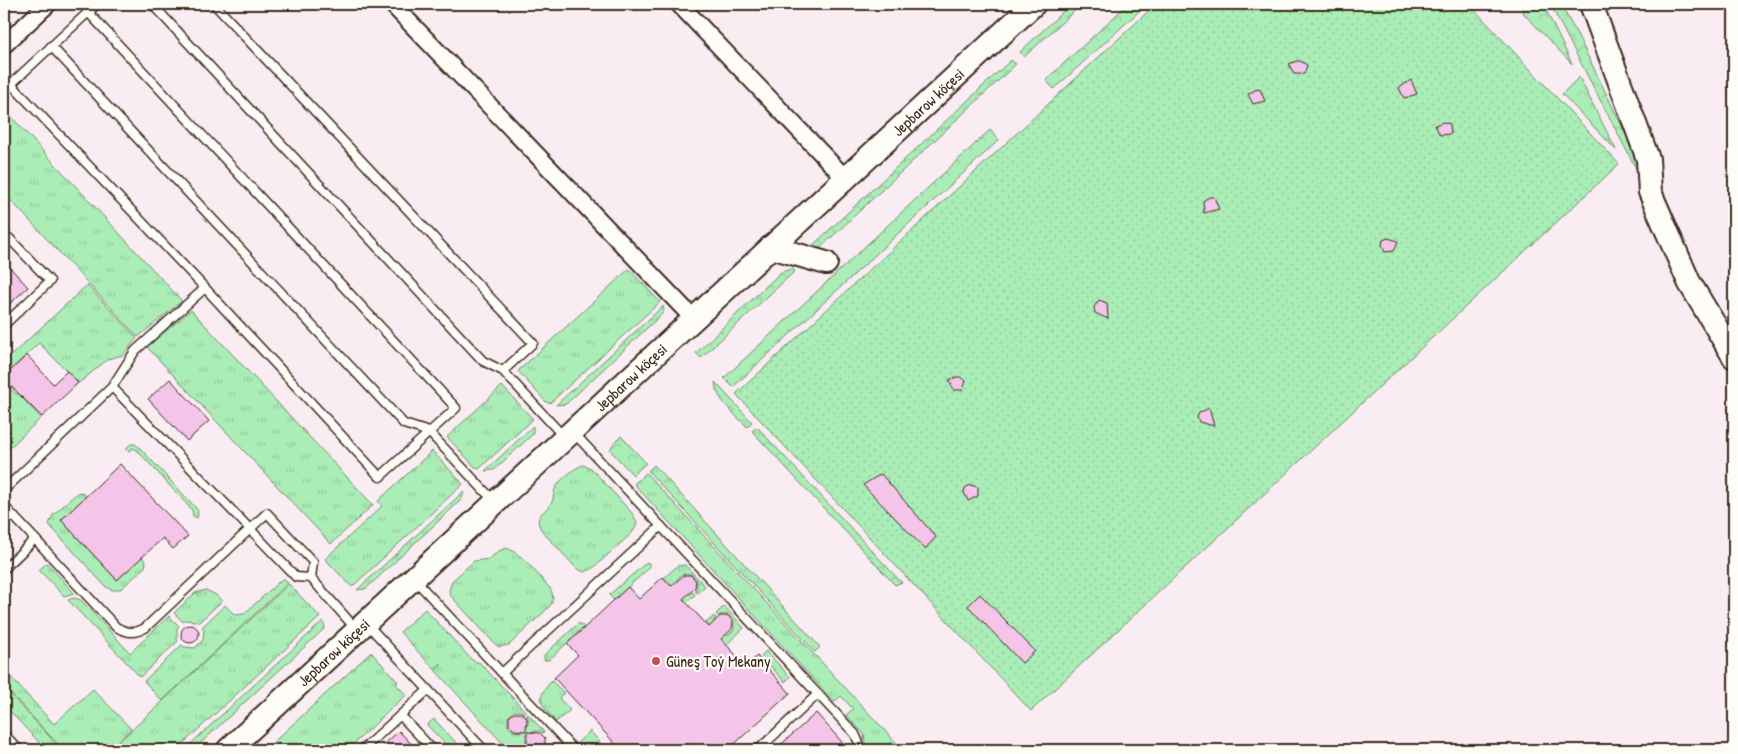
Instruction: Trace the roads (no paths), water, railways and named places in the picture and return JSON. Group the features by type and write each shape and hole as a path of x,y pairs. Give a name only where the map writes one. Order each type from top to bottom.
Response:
{"street":[{"path":"4,45 48,4"},
{"path":"392,4 694,319"},
{"path":"679,4 845,178"},
{"name":"Jepbarow köçesi","path":"228,750 1034,4"},
{"path":"1591,4 1648,159 1650,192 1689,282 1734,357"},
{"path":"771,247 826,263"}],"lane":[{"path":"88,12 456,408 380,477 205,288 11,84 51,46 88,12 97,4"},
{"path":"152,4 483,361 502,371 661,526 855,734 859,743 859,750"},
{"path":"214,4 533,343 502,371"},
{"path":"51,46 404,424 429,432 495,503"},
{"path":"4,245 10,239 50,282 4,325"},
{"path":"4,490 112,387 134,350 205,288"},
{"path":"112,387 296,577 311,578 428,690 484,750"},
{"path":"4,506 116,627 131,633 145,628 267,512 313,562 311,578"},
{"path":"502,673 661,526"},
{"path":"4,569 35,539"},
{"path":"414,578 574,750"},
{"path":"362,750 428,690"},
{"path":"758,750 818,694"},
{"path":"401,716 433,750"},
{"path":"4,734 19,750"}],"place":[{"name":"Güneş Toý Mekany","path":"656,661"}]}
